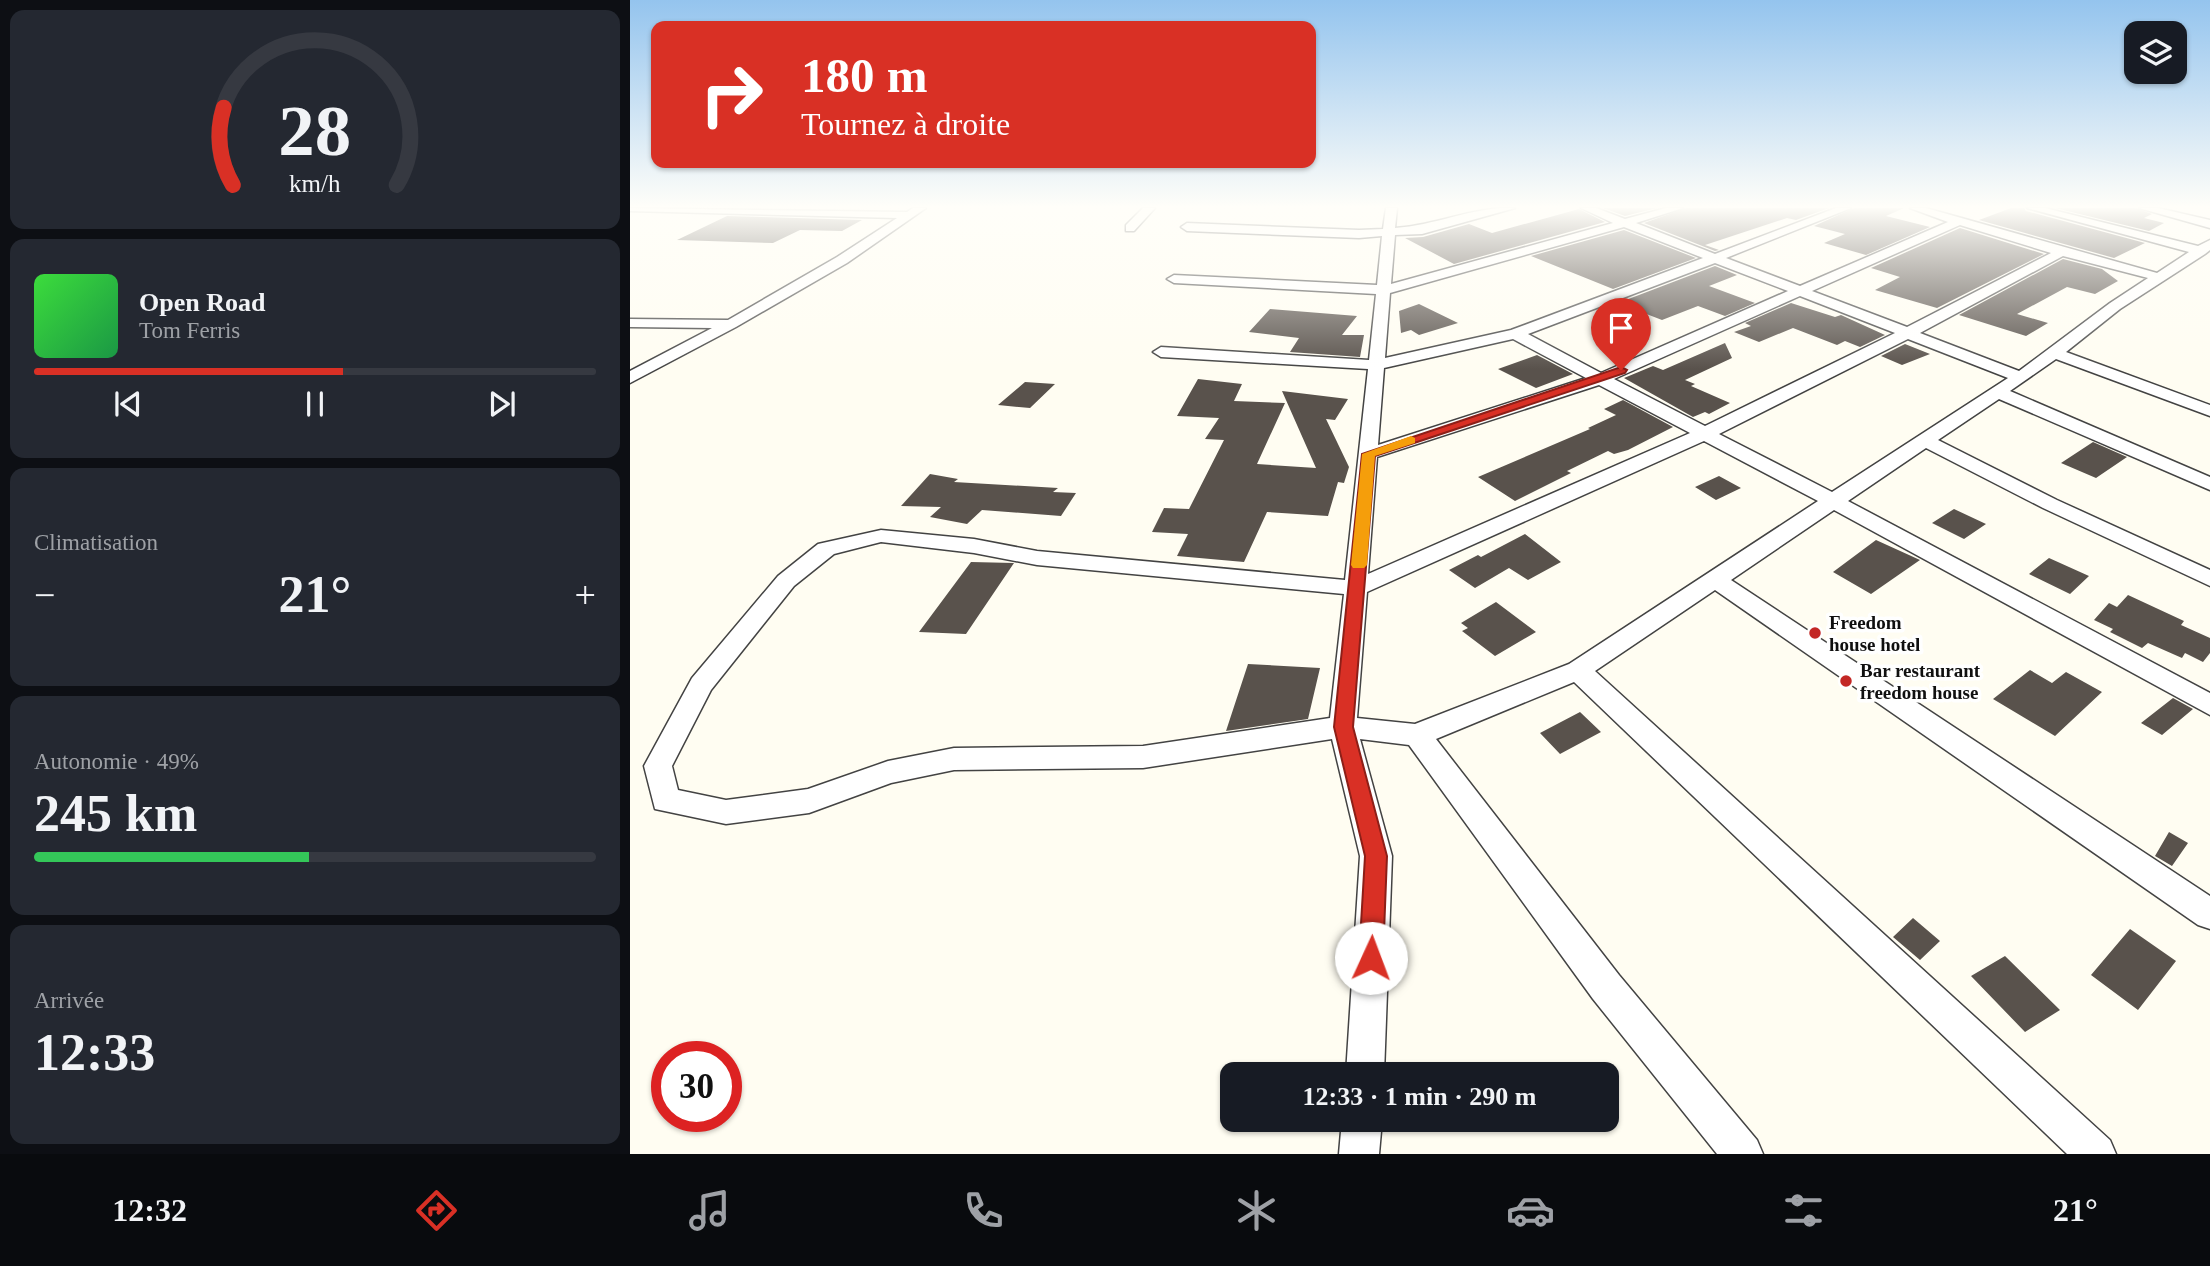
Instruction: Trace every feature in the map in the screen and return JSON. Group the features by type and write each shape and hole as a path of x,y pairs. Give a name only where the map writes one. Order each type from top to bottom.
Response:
{"street":[{"path":"630,378 839,262"},
{"path":"1365,1062 1376,856 1343,727 1387,262"},
{"path":"1174,279 1384,290 1488,262"},
{"path":"1161,352 1377,365 1515,334 1701,262"},
{"path":"1725,262 2018,376"},
{"path":"1369,454 1603,378 1866,262"},
{"path":"2042,262 1908,333 1706,433 1357,588 1037,558 974,546 881,537 826,549 786,581 701,685 658,765 665,800 726,812 809,801 888,772 954,759 1143,757 1343,727 1418,735 1578,670 2055,353 2158,277 2186,262"},
{"path":"2100,262 2158,277"},
{"path":"630,323 731,324"},
{"path":"1515,334 1603,378 2210,705"},
{"path":"2055,353 2210,411"},
{"path":"1997,392 2210,484"},
{"path":"1924,440 2050,504 2210,579"},
{"path":"1715,580 2210,914"},
{"path":"1578,670 2096,1154"},
{"path":"1418,735 1606,987 1743,1154"},
{"path":"1359,1154 1361,1132"}],"building":[{"path":"1546,262 1686,262 1613,289"},
{"path":"1885,262 2028,262 1937,308 1875,290 1900,277 1871,268"},
{"path":"2058,262 2074,262 2102,269 2118,281 2095,294 2067,287 2017,314 2048,323 2026,336 1959,315"},
{"path":"1715,266 1737,275 1709,286 1755,303 1725,316 1698,306 1662,320 1618,303"},
{"path":"1791,303 1835,317 1841,315 1885,335 1860,347 1845,341 1837,345 1793,328 1759,342 1734,332 1751,326 1745,323"},
{"path":"1419,304 1458,323 1419,335 1411,330 1401,333 1399,311"},
{"path":"1270,309 1357,316 1342,335 1364,335 1360,357 1290,352 1299,338 1249,332"},
{"path":"1725,343 1732,358 1685,380 1695,384 1691,386 1730,403 1709,414 1705,412 1693,417 1624,378 1653,366 1663,370"},
{"path":"1905,344 1930,354 1902,365 1881,356"},
{"path":"1537,355 1573,374 1536,388 1498,369"},
{"path":"1198,379 1242,384 1234,401 1285,403 1257,464 1316,468 1282,391 1348,399 1335,420 1326,419 1349,467 1344,483 1338,482 1328,516 1267,512 1244,562 1177,556 1188,534 1152,532 1164,508 1189,509 1224,440 1205,439 1219,418 1177,416"},
{"path":"1025,382 1055,384 1030,408 998,405"},
{"path":"1623,400 1673,427 1628,450 1614,454 1608,451 1515,501 1478,477 1590,429 1588,428 1616,415 1604,409"},
{"path":"2093,442 2127,457 2096,478 2061,463"},
{"path":"930,474 958,479 954,482 1058,488 1053,492 1076,493 1061,516 982,510 967,524 930,517 941,507 901,506"},
{"path":"1719,476 1741,488 1716,500 1695,487"},
{"path":"1954,509 1986,524 1964,539 1932,523"},
{"path":"1525,534 1561,562 1528,580 1509,568 1475,588 1449,570 1478,555 1481,557"},
{"path":"1876,540 1920,560 1871,594 1833,572"},
{"path":"2049,558 2089,576 2070,594 2029,574"},
{"path":"971,562 1014,563 966,634 919,632"},
{"path":"2128,595 2184,621 2181,625 2210,638 2210,653 2203,662 2185,653 2182,658 2148,643 2142,648 2110,632 2113,629 2094,620 2109,603 2117,607"},
{"path":"1496,602 1536,632 1495,656 1462,631 1468,628 1461,623"},
{"path":"1248,664 1320,668 1308,719 1226,731"},
{"path":"2030,670 2052,683 2066,672 2102,692 2055,736 1993,699"},
{"path":"2173,698 2193,709 2162,735 2141,723"},
{"path":"1580,712 1601,732 1560,754 1540,733"},
{"path":"2169,832 2188,843 2172,866 2155,856"},
{"path":"1913,918 1940,941 1920,960 1893,937"},
{"path":"2130,929 2176,961 2138,1010 2091,975"},
{"path":"2005,956 2060,1010 2025,1032 1971,976"}],"slow traffic":[{"path":"1359,565 1369,454 1411,440"}],"place":[{"name":"Freedom house hotel","path":"1815,633"},
{"name":"Bar restaurant freedom house","path":"1846,681"}],"route":[{"path":"1371,958 1376,856 1343,727 1369,454 1621,370"}]}
